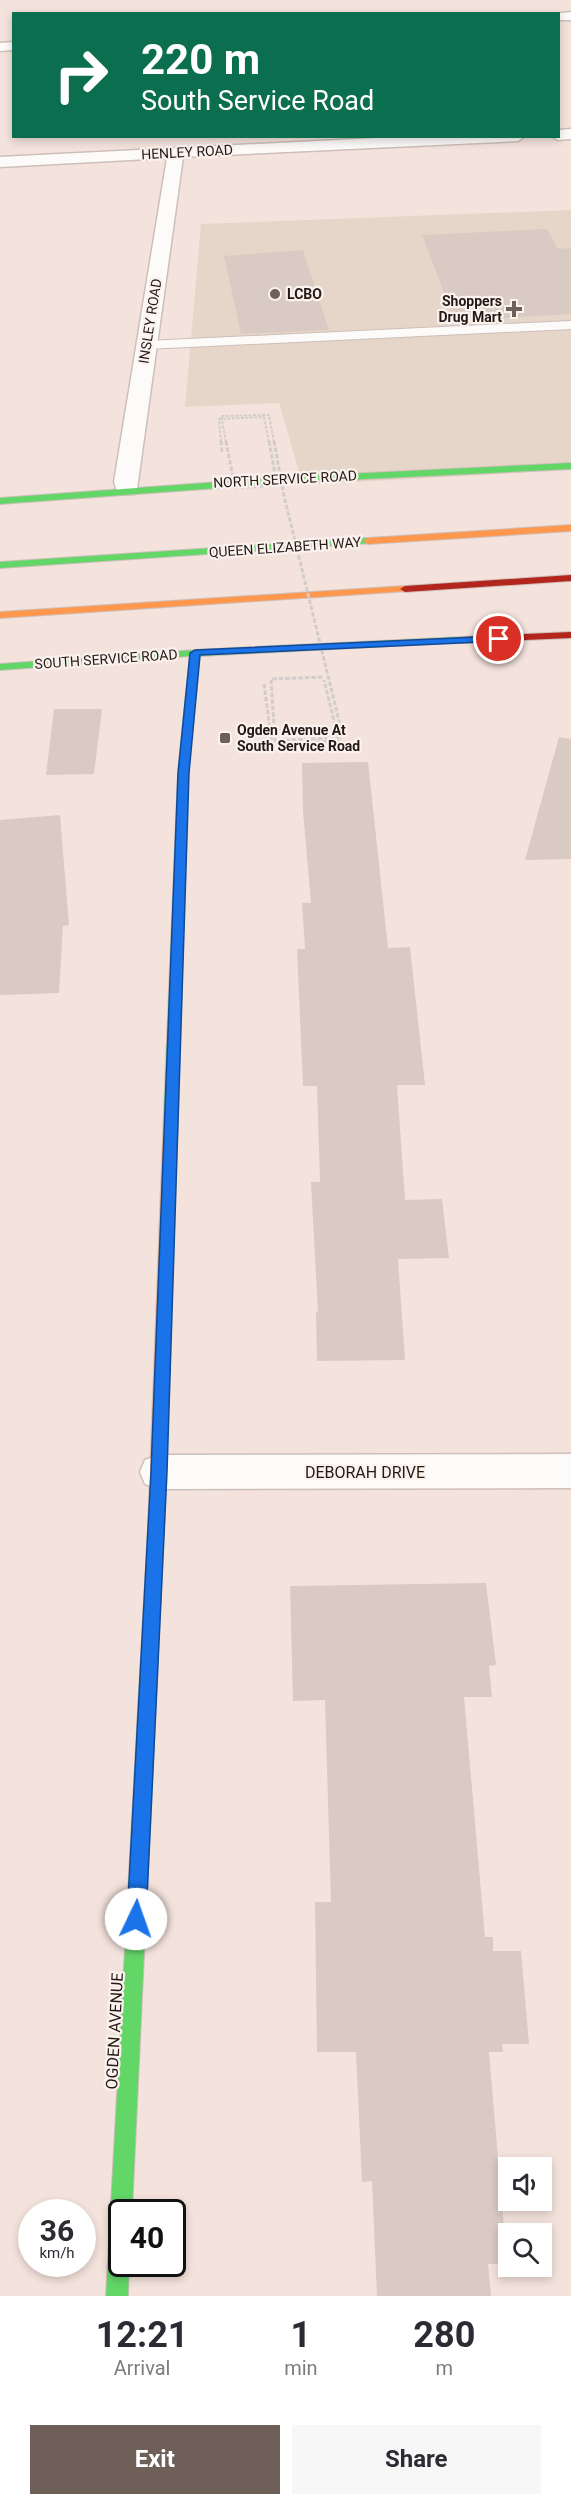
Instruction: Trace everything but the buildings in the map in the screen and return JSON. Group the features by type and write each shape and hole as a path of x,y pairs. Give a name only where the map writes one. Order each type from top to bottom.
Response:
{"main road":[{"name":"NORTH SERVICE ROAD","path":"0,501 126,489 326,476 571,466"},
{"name":"QUEEN ELIZABETH WAY","path":"0,566 571,528"},
{"path":"0,615 571,578"},
{"name":"SOUTH SERVICE ROAD","path":"0,667 195,653 571,635"},
{"name":"OGDEN AVENUE","path":"117,2296 159,1472 183,773 195,653"}],"street":[{"name":"HENLEY ROAD","path":"0,162 478,138"},
{"name":"INSLEY ROAD","path":"126,489 125,482 176,153"},
{"name":"DEBORAH DRIVE","path":"159,1472 571,1471"}],"lane":[{"path":"146,345 571,325"}],"path":[{"path":"223,456 219,418 264,417 277,485 235,488 221,416 269,415 284,496 343,737 275,741 271,679 323,676 339,741 272,744 260,651"}],"shaded area":[{"path":"571,210 571,470 303,485 279,403 185,407 201,224"}],"traffic: fast":[{"path":"0,501 285,480 571,466"},
{"path":"0,565 368,541"},
{"path":"0,667 195,653 461,640"},
{"path":"171,1111 183,773 195,653"},
{"path":"117,2296 156,1527"}],"traffic: slow":[{"path":"368,541 571,528"},
{"path":"0,615 405,589"},
{"path":"156,1527 171,1111"}],"traffic: jam":[{"path":"405,589 571,578"},
{"path":"461,640 571,635"}],"place":[{"name":"LCBO","path":"275,294"},
{"name":"Shoppers Drug Mart","path":"514,309"},
{"name":"Ogden Avenue At South Service Road","path":"225,738"}],"route":[{"path":"136,1919 159,1472 183,773 195,653 499,639"}]}
